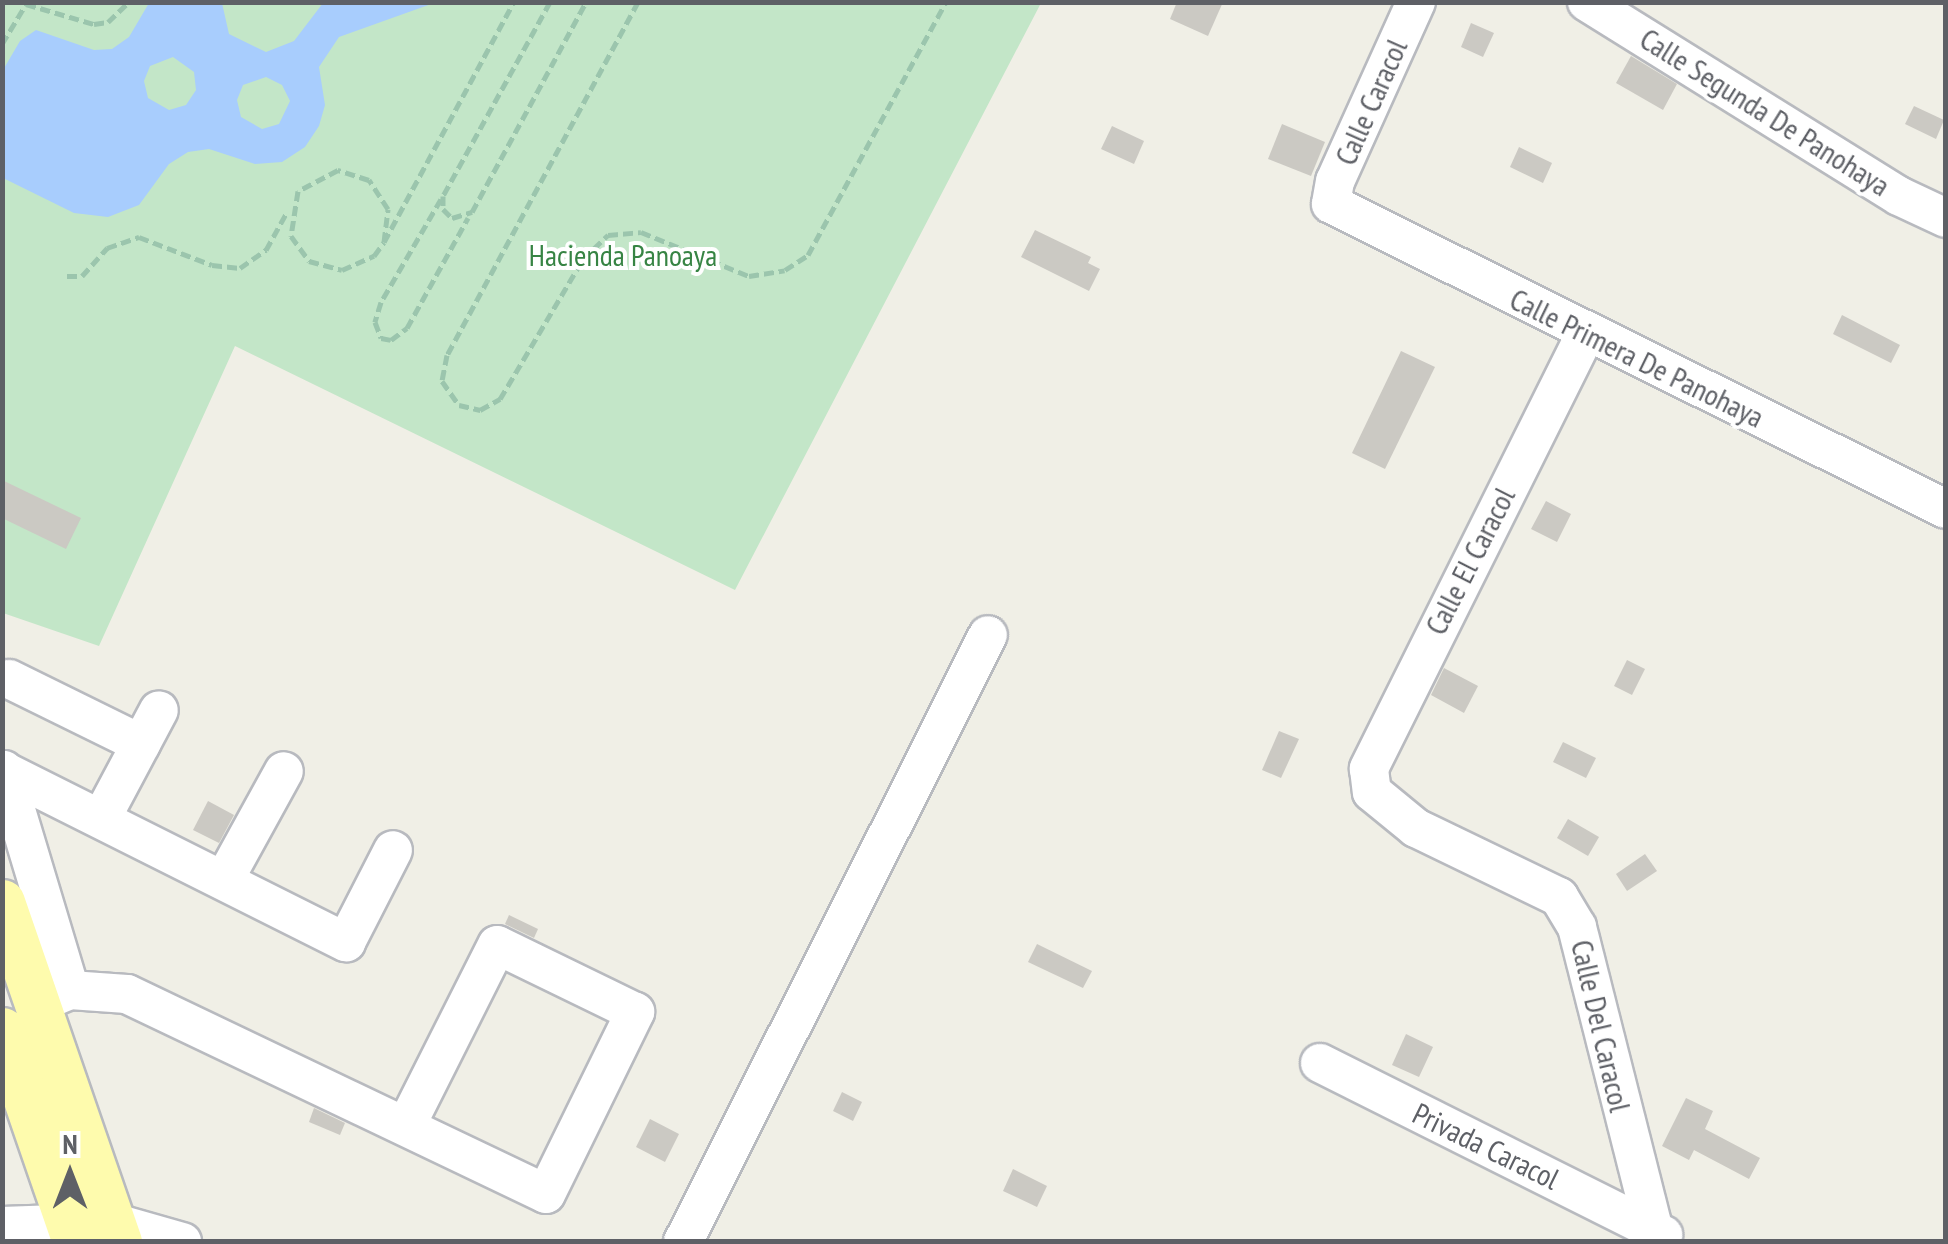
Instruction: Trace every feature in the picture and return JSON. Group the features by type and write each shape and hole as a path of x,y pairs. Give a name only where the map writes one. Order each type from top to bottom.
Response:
{"main road":[{"path":"2,902 54,996 88,1234"},
{"path":"2,1030 88,1234"}],"street":[{"name":"Calle Caracol","path":"1331,204 1335,181 1416,2"},
{"name":"Calle Segunda De Panohaya","path":"1587,2 1899,196 1946,218"},
{"name":"Calle Primera De Panohaya","path":"1331,204 1586,334 1946,509"},
{"name":"Calle El Caracol","path":"1372,792 1369,769 1378,740 1586,334"},
{"path":"683,1242 988,636"},
{"path":"9,679 140,744"},
{"path":"101,819 158,710"},
{"path":"3,770 346,942 394,850"},
{"path":"3,770 54,996 127,994 546,1194 635,1012 496,945 406,1126"},
{"path":"224,880 284,771"},
{"name":"Calle Del Caracol","path":"1372,792 1416,828 1558,897 1577,927 1663,1235"},
{"name":"Privada Caracol","path":"1320,1063 1663,1235"},
{"path":"2,1226 182,1242"}],"path":[{"path":"2,44 26,4 94,24 108,22 129,2"},
{"path":"291,205 298,250 325,268 359,266 384,242 514,2"},
{"path":"550,2 381,302 375,322 381,338 391,340 408,328 586,2"},
{"path":"638,2 447,355 442,381 459,405 480,410 500,399 582,259 608,234 641,232 749,276 785,270 808,256 946,2"},
{"path":"67,276 82,276 107,248 139,237 212,265 240,268 266,250 298,191 323,172 354,172 369,180 388,208 384,242"},
{"path":"447,188 445,212 462,218 472,212"}],"green space":[{"name":"Hacienda Panoaya","path":"3,3 1041,3 735,590 235,346 99,646 3,613"}],"water":[{"path":"149,3 222,3 229,34 266,52 294,41 323,3 434,3 339,37 319,67 325,105 319,126 305,147 282,162 255,164 209,149 188,152 169,164 139,205 108,217 74,213 3,178 3,70 20,41 36,30 94,50 112,49 129,37","holes":["173,57 194,72 196,90 186,105 169,110 148,98 144,81 150,66","266,77 282,85 290,101 279,124 262,129 241,117 237,100 243,85"]}],"building":[{"path":"1177,2 1223,2 1208,36 1170,19"},
{"path":"1471,23 1494,33 1483,57 1461,47"},
{"path":"1631,56 1677,84 1663,110 1616,83"},
{"path":"1914,106 1944,120 1936,139 1905,124"},
{"path":"1282,124 1325,142 1311,176 1268,159"},
{"path":"1112,126 1144,141 1134,164 1101,149"},
{"path":"1519,147 1552,163 1543,183 1510,167"},
{"path":"1035,230 1091,257 1088,263 1100,269 1089,291 1021,257"},
{"path":"1842,315 1900,345 1891,363 1833,334"},
{"path":"1401,351 1435,367 1385,469 1352,453"},
{"path":"2,480 81,518 66,549 2,518"},
{"path":"1546,501 1571,514 1557,542 1531,529"},
{"path":"1627,660 1645,669 1632,695 1614,686"},
{"path":"1444,668 1478,686 1464,713 1431,695"},
{"path":"1279,731 1299,739 1281,778 1262,770"},
{"path":"1563,742 1596,758 1586,778 1553,762"},
{"path":"208,801 234,815 219,843 193,830"},
{"path":"1568,819 1599,837 1588,856 1557,838"},
{"path":"1645,854 1657,871 1627,891 1616,874"},
{"path":"509,915 538,929 534,938 505,924"},
{"path":"1037,944 1092,971 1083,988 1028,962"},
{"path":"1406,1034 1433,1047 1419,1077 1392,1065"},
{"path":"842,1092 862,1102 853,1121 833,1111"},
{"path":"1686,1098 1713,1111 1705,1129 1760,1158 1749,1179 1694,1150 1689,1160 1662,1146"},
{"path":"314,1108 345,1123 340,1135 309,1122"},
{"path":"650,1119 679,1134 665,1162 636,1147"},
{"path":"1013,1169 1047,1186 1037,1207 1003,1191"}]}
